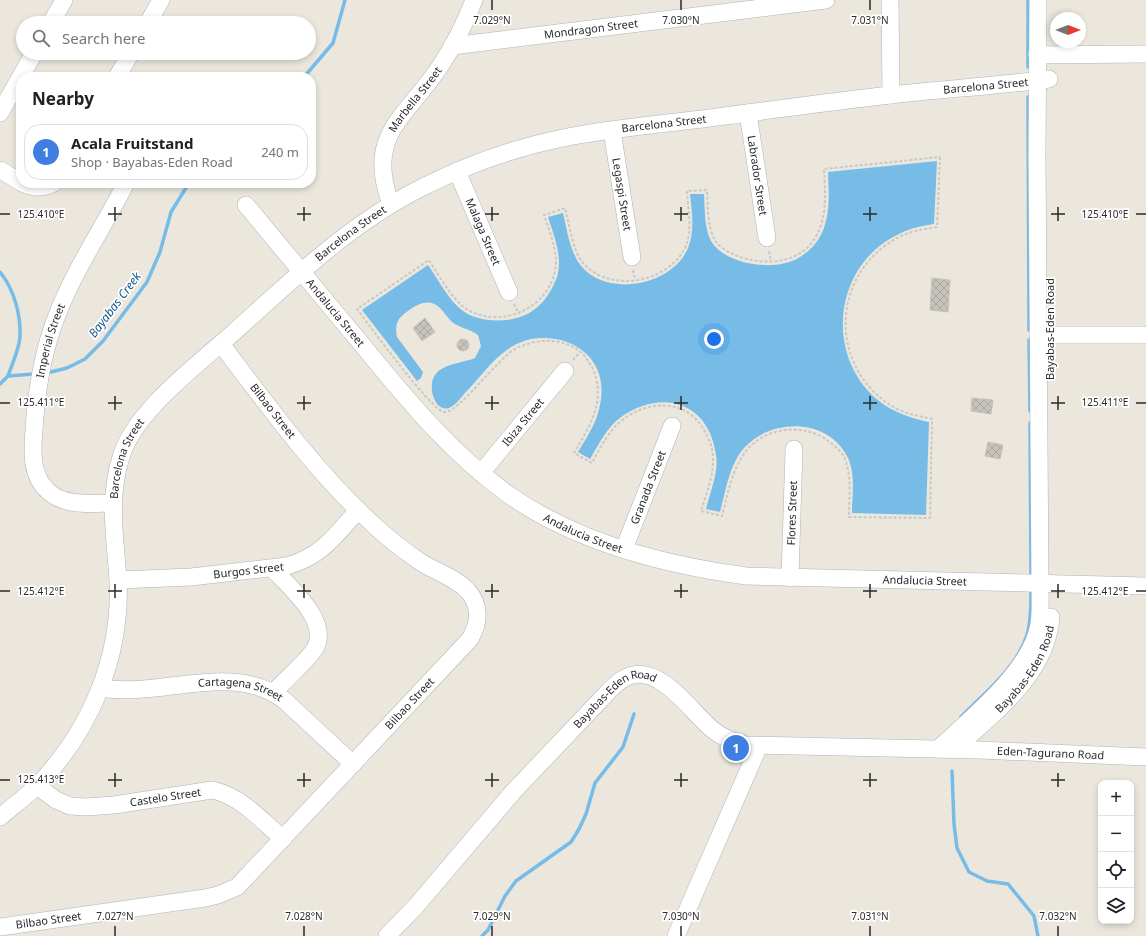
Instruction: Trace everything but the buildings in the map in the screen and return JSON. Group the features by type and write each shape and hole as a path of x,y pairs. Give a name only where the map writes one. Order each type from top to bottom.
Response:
{"street":[{"path":"55,16 64,0"},
{"path":"152,16 161,0"},
{"name":"Marbella Street","path":"391,204 385,188 382,173 382,158 385,142 396,121 439,68 452,46 474,0"},
{"name":"Mondragon Street","path":"452,46 826,0"},
{"path":"890,0 891,95"},
{"name":"Bayabas-Eden Road","path":"387,936 416,906 513,792 620,681 633,675 647,674 661,680 714,731 735,742 758,746 954,749 1017,689 1040,657 1050,627 1046,584 1043,55 1038,0"},
{"name":"Bayabas-Eden Road","path":"1043,55 1050,0"},
{"path":"1043,55 1146,54"},
{"path":"23,72 30,60"},
{"path":"120,72 127,60"},
{"name":"Barcelona Street","path":"0,817 37,786 59,760 78,732 101,688 116,632 118,580 113,524 115,478 122,454 130,435 162,398 301,271 341,238 391,204 457,171 530,146 558,139 891,95 1043,79"},
{"path":"0,113 16,85"},
{"name":"Labrador Street","path":"748,113 767,238"},
{"name":"Legaspi Street","path":"612,131 632,258"},
{"path":"0,170 16,179"},
{"name":"Malaga Street","path":"457,171 509,292"},
{"name":"Imperial Street","path":"113,503 74,502 61,500 49,492 37,479 33,462 33,437 37,398 45,352 52,330 73,282 123,188"},
{"name":"Andalucia Street","path":"246,205 408,400 454,450 510,495 546,517 624,549 662,562 707,571 746,576 1146,586"},
{"path":"1044,334 1146,334"},
{"name":"Bilbao Street","path":"0,927 218,895 237,887 470,639 476,629 478,619 477,609 468,591 422,562 383,533 358,510 288,430 221,344"},
{"name":"Ibiza Street","path":"481,473 565,370"},
{"name":"Granada Street","path":"624,549 672,426"},
{"name":"Flores Street","path":"790,578 794,449"},
{"name":"Burgos Street","path":"118,580 190,577 273,569 301,562 314,556 324,548 358,510"},
{"path":"273,569 311,612 316,620 318,629 318,640 314,650 274,692"},
{"name":"Bayabas-Eden Road","path":"938,749 1008,681 1024,662 1039,625 1046,584"},
{"name":"Cartagena Street","path":"101,688 136,691 221,681 240,682 259,686 274,692 353,764"},
{"path":"975,730 974,742 979,750"},
{"path":"676,936 758,746"},
{"name":"Eden-Tagurano Road","path":"954,749 1146,757"},
{"name":"Castelo Street","path":"37,786 56,800 70,806 86,807 114,805 212,790 224,793 238,800 283,839"}],"path":[{"path":"940,157 937,228 917,231 900,236 872,257 852,286 847,303 845,321 846,339 851,356 858,372 868,386 881,398 896,408 912,415 932,419 930,518 848,517 848,468 844,457 836,448 816,434 795,429 783,430 772,434 760,440 747,450 740,460 734,474 722,516 701,511 712,470 713,456 710,442 703,428 693,416 679,407 665,404 650,406 622,420 604,442 592,463 574,453 595,414 598,391 597,379 588,360 580,352 571,346 559,342 545,341 530,343 515,348 502,358 456,408 446,413 435,408 357,309 429,260 458,302 464,308 482,315 506,316 519,314 532,307 540,300 554,276 556,263 555,252 544,215 565,208 579,256 592,272 604,278 635,280 650,277 664,271 676,260 684,249 688,238 687,191 707,190 710,224 714,239 720,247 745,259 756,261 786,259 798,255 815,238 823,218 825,200 824,169 940,157"}],"water":[{"path":"937,161 934,224 903,232 877,248 861,266 849,288 844,312 844,336 849,360 861,382 879,401 891,409 909,417 929,422 926,515 852,513 853,477 847,456 838,444 826,434 799,426 784,427 770,431 756,438 745,447 735,461 726,487 720,512 706,509 717,462 712,437 704,423 694,412 681,405 667,402 652,403 637,408 616,421 604,436 590,459 578,452 597,417 602,389 594,362 585,352 574,345 561,340 546,338 531,339 520,342 511,347 494,361 455,404 451,407 444,408 438,405 433,395 432,382 435,375 440,370 453,364 475,358 481,346 478,335 452,322 440,308 431,303 417,305 401,316 396,327 396,334 423,372 421,378 417,381 362,310 428,265 453,301 463,311 471,315 489,320 509,320 527,314 539,306 545,299 557,277 559,269 558,254 548,217 563,213 575,255 582,267 594,277 608,282 623,284 640,283 655,278 669,271 680,261 688,248 692,235 690,194 704,194 705,218 709,236 711,241 718,249 728,256 753,264 766,265 790,262 803,255 810,249 818,240 822,232 828,207 828,172"}],"waterway":[{"name":"Bayabas Creek","path":"308,72 333,43 345,0"},
{"path":"1028,0 1028,67"},
{"path":"1028,97 1029,330"},
{"name":"Bayabas Creek","path":"51,372 67,368 85,359 103,341 147,282 160,252 171,212 186,188"},
{"path":"0,272 13,294 18,311 20,329 18,347 8,376"},
{"path":"1029,340 1030,411"},
{"name":"Bayabas Creek","path":"0,384 8,376 34,374"},
{"path":"1030,423 1031,576"},
{"path":"961,717 999,679 1016,658 1027,635 1031,608 1031,592"},
{"path":"482,936 488,930 505,896 516,881 571,842 586,814 595,783 623,747 634,714"},
{"path":"952,771 954,824 957,848 969,872 987,881 1008,884 1034,916 1038,936"}],"place":[{"name":"Acala Fruitstand","path":"736,748"}]}
